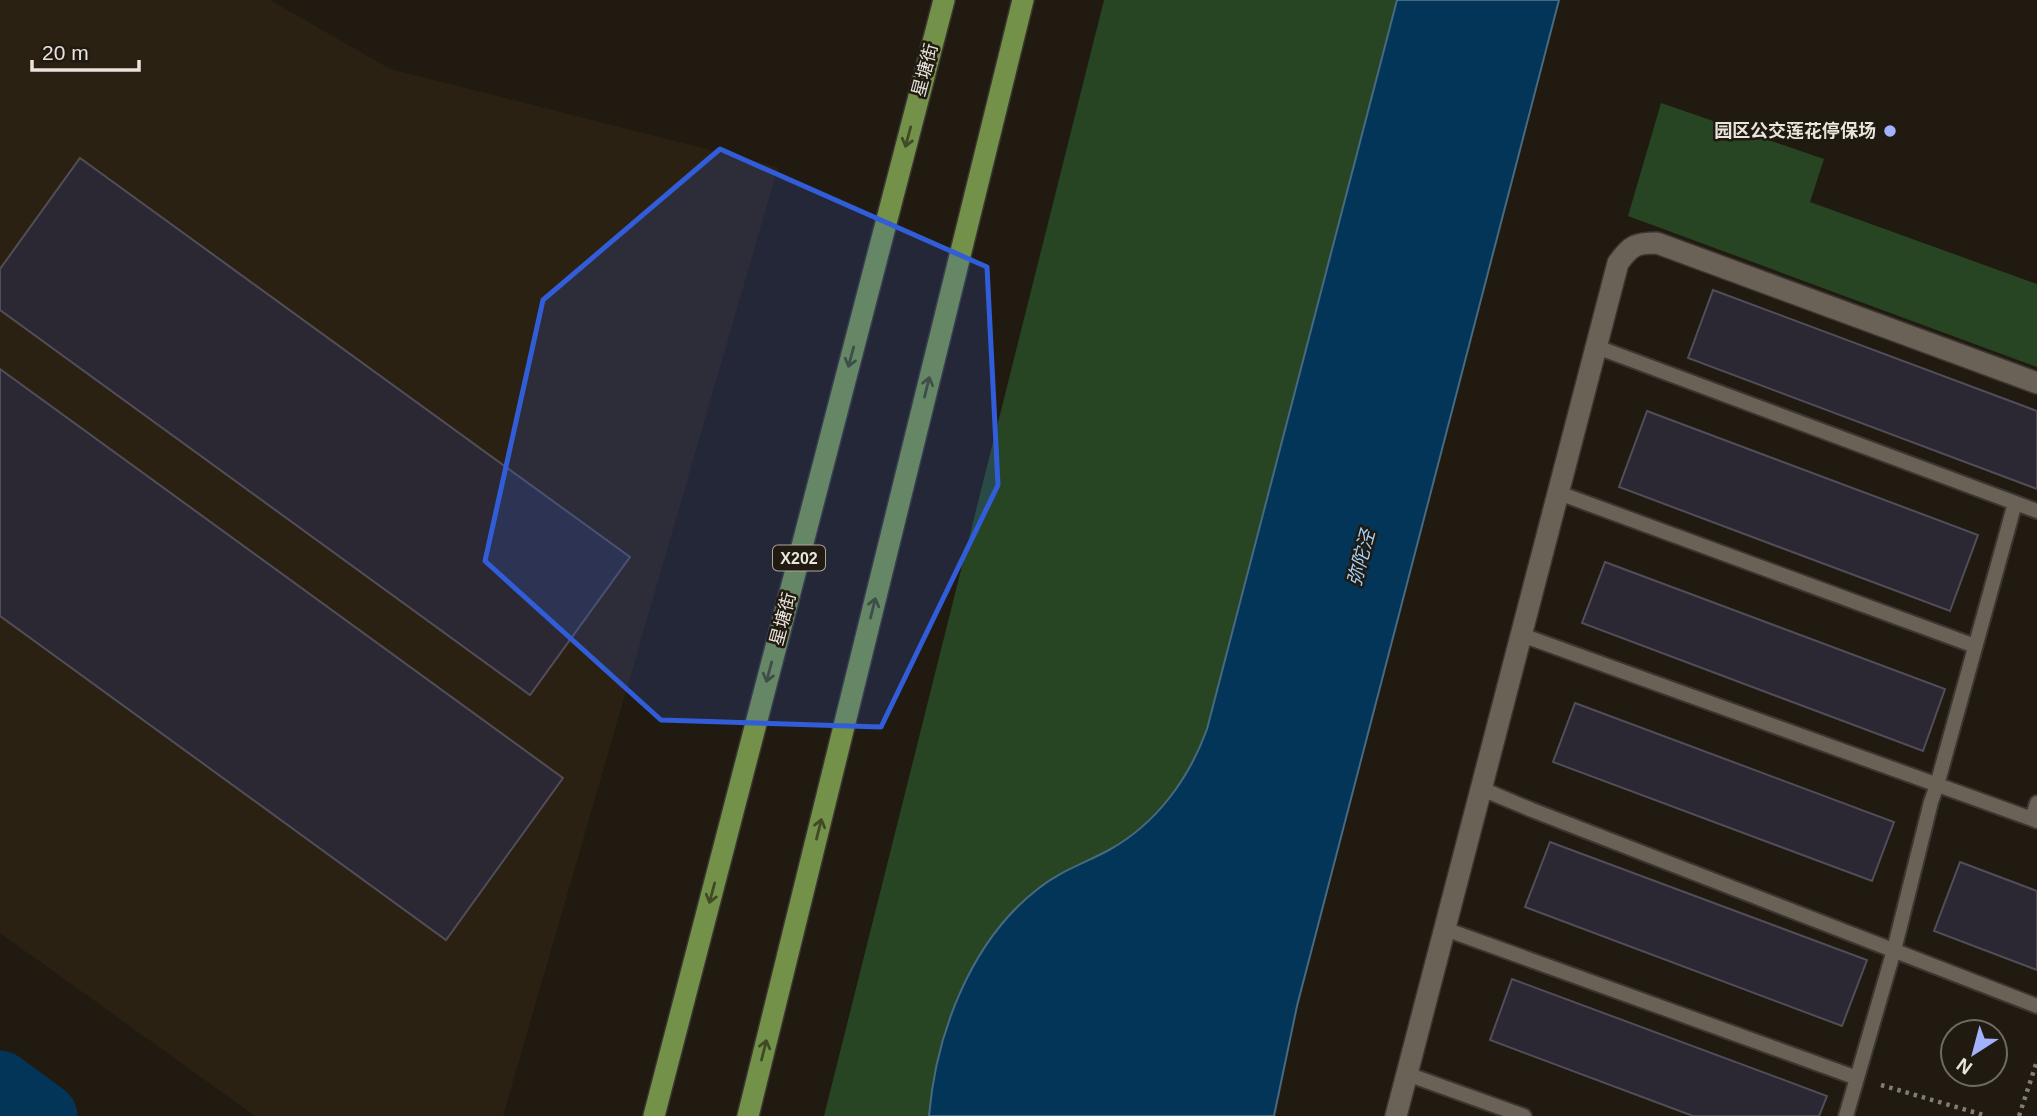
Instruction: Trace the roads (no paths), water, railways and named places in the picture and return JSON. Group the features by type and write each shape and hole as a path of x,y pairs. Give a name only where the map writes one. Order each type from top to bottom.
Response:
{"main road":[{"name":"星塘街","path":"654,1116 943,0"},
{"path":"748,1116 1023,0"}],"street":[{"path":"1396,1116 1618,262 1628,249 1641,243 1657,243 2037,383"}],"lane":[{"path":"1597,347 2037,511"},
{"path":"1559,493 1975,646"},
{"path":"1846,1116 1894,950 1931,802 2015,503"},
{"path":"1522,635 2034,820 2037,803"},
{"path":"1482,789 1545,816 2037,1006"},
{"path":"1445,929 1857,1078"},
{"path":"1407,1074 1524,1116"}],"water":[{"name":"弥陀泾","path":"1397,0 1559,0 1297,1006 1274,1116 929,1116 933,1085 949,1021 976,961 994,934 1015,909 1047,882 1109,850 1142,827 1169,798 1200,747 1207,729"}],"waterway":[{"path":"0,1083 45,1116"}],"place":[{"name":"园区公交莲花停保场","path":"1890,131"}]}
